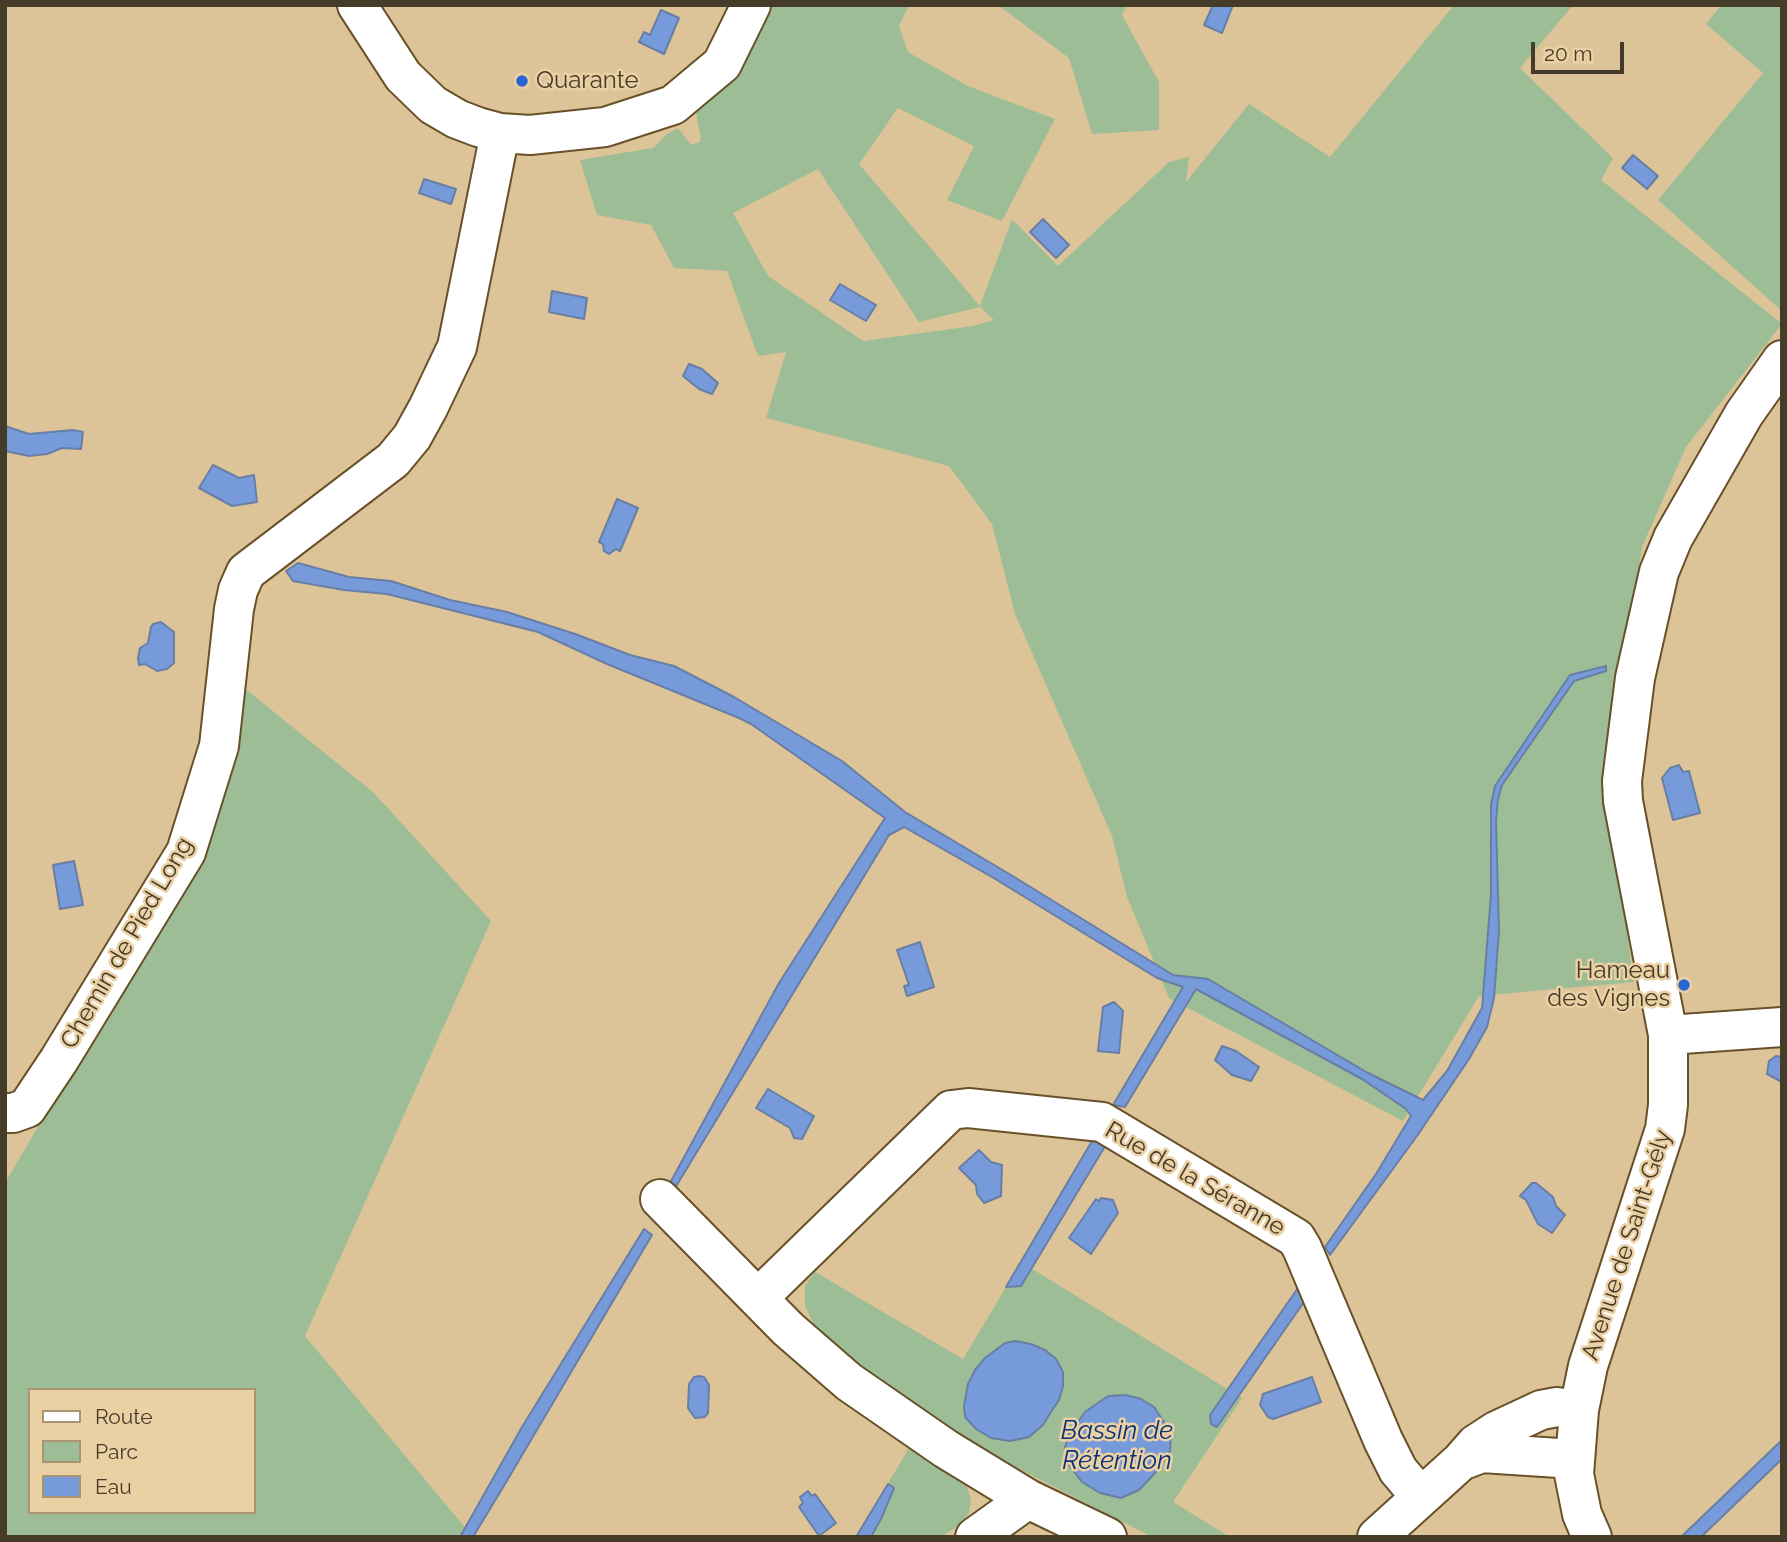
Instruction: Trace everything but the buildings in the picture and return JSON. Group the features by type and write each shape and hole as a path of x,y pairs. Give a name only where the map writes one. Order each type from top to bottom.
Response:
{"street":[{"path":"358,5 403,76 420,95 457,119 500,133 530,135 605,127 673,105 722,64 751,5"},
{"name":"Chemin de Pied Long","path":"5,1114 13,1114 27,1108 66,1050 186,852 219,746 234,609 246,572 393,460 412,437 428,408 457,347 500,133"},
{"name":"Avenue de Saint-Gély","path":"1592,1537 1576,1489 1574,1459 1579,1410 1588,1366 1665,1129 1668,1105 1668,1035 1623,801 1622,781 1635,678 1659,572 1673,538 1744,414 1782,360"},
{"path":"1668,1035 1782,1027"},
{"name":"Rue de la Séranne","path":"758,1298 951,1110 968,1108 1101,1122 1296,1238 1383,1440 1398,1469 1420,1496"},
{"path":"660,1199 788,1329 849,1382 946,1449 1028,1499 1107,1537"},
{"path":"1377,1537 1461,1461 1476,1444 1496,1431 1541,1410 1557,1407 1579,1410"},
{"path":"1461,1461 1482,1453 1574,1459"},
{"path":"975,1537 1028,1499"}],"green space":[{"path":"768,5 909,5 899,26 908,52 968,86 1055,119 1002,221 947,200 974,146 898,108 859,164 980,306 1012,219 1058,266 1169,162 1189,157 1186,182 1249,104 1330,157 1454,5 1573,5 1520,68 1613,158 1601,180 1782,324 1686,447 1642,547 1606,790 1634,982 1479,996 1403,1121 1169,998 1127,897 1112,836 1015,614 992,524 949,466 766,418 786,352 758,356 727,271 674,268 651,225 597,215 580,160 653,148 667,134 678,128 691,145 701,141 696,111 711,100 753,48","holes":["818,169 919,322 980,307 994,320 973,326 863,341 768,276 733,213"]},
{"path":"998,5 1127,5 1122,15 1159,82 1159,130 1092,134 1069,58"},
{"path":"1721,5 1782,5 1782,311 1658,200 1763,73 1706,24"},
{"path":"243,687 373,792 491,921 305,1336 473,1537 5,1537 5,1183 56,1096"},
{"path":"1021,1262 1242,1398 1173,1502 1230,1537 1152,1537 1000,1459 900,1397 815,1327 805,1306 805,1286 815,1272 963,1359"},
{"path":"909,1448 967,1487 971,1500 969,1513 961,1524 941,1537 856,1537"}],"water":[{"path":"1213,5 1233,5 1222,33 1204,25"},
{"path":"661,10 679,18 664,54 639,42 644,32 650,35"},
{"path":"1633,155 1658,176 1647,189 1622,168"},
{"path":"424,179 456,189 451,204 419,193"},
{"path":"1043,219 1069,245 1056,258 1030,232"},
{"path":"840,284 876,305 866,321 830,300"},
{"path":"552,291 587,298 584,319 549,312"},
{"path":"689,364 702,369 718,383 712,394 699,389 683,376"},
{"path":"5,426 29,434 73,430 83,432 81,449 62,448 47,454 29,456 5,451"},
{"path":"213,465 239,478 254,475 257,502 232,506 199,488"},
{"path":"617,499 638,508 620,551 616,549 609,554 599,542"},
{"path":"298,563 349,577 391,581 450,600 507,612 630,655 674,666 734,697 842,761 905,812 1173,975 1208,979 1368,1073 1423,1100 1447,1071 1482,1008 1491,895 1491,805 1495,786 1570,675 1606,666 1606,671 1574,681 1502,785 1496,821 1499,931 1494,998 1487,1027 1469,1059 1417,1136 1330,1255 1325,1247 1376,1174 1411,1116 1406,1109 1362,1079 1196,989 1125,1107 1113,1105 1183,987 1157,978 992,877 904,827 889,835 675,1188 670,1183 779,983 885,818 739,718 607,664 538,632 387,594 293,581 286,571"},
{"path":"161,622 174,632 174,663 167,669 157,671 145,664 139,665 138,658 140,648 148,643 151,627"},
{"path":"1679,765 1683,772 1689,771 1700,813 1673,820 1662,778 1670,768"},
{"path":"74,861 83,905 60,909 53,865"},
{"path":"920,942 934,987 907,996 904,986 909,985 897,950"},
{"path":"1114,1002 1123,1011 1119,1053 1098,1051 1103,1007"},
{"path":"1222,1046 1236,1051 1259,1067 1251,1081 1232,1075 1215,1060"},
{"path":"1776,1056 1782,1057 1782,1082 1767,1074 1769,1061"},
{"path":"768,1089 814,1116 802,1139 794,1138 790,1128 756,1108"},
{"path":"1092,1141 1107,1143 1021,1286 1006,1287"},
{"path":"979,1150 991,1162 1002,1165 1001,1196 984,1203 977,1194 976,1185 959,1168"},
{"path":"1532,1183 1536,1183 1553,1197 1556,1206 1565,1215 1552,1233 1538,1224 1526,1200 1520,1196"},
{"path":"1101,1198 1113,1200 1118,1213 1091,1254 1069,1238 1096,1199 1099,1201"},
{"path":"644,1229 652,1235 505,1484 473,1537 460,1537 522,1427"},
{"path":"1300,1285 1306,1299 1217,1427 1211,1424 1210,1415"},
{"name":"Bassin de Rétention","path":"1015,1341 1045,1350 1056,1359 1063,1372 1063,1386 1059,1400 1043,1425 1029,1437 1010,1441 991,1438 976,1429 965,1417 964,1406 968,1384 975,1370 985,1358 1005,1343"},
{"path":"694,1377 704,1377 709,1385 708,1413 705,1417 695,1418 688,1408 689,1384"},
{"path":"1312,1377 1321,1402 1273,1419 1268,1417 1260,1405 1263,1394"},
{"name":"Bassin de Rétention","path":"1126,1395 1141,1399 1154,1407 1171,1433 1170,1451 1155,1473 1139,1490 1121,1498 1100,1493 1082,1482 1069,1465 1065,1448 1068,1436 1085,1412 1108,1396"},
{"path":"1782,1440 1782,1459 1701,1537 1681,1537"},
{"path":"888,1484 894,1488 871,1537 856,1537"},
{"path":"808,1491 812,1496 815,1494 836,1523 819,1536 799,1507 803,1503 800,1497"}],"place":[{"name":"Quarante","path":"522,81"},
{"name":"Hameau des Vignes","path":"1684,985"}]}
